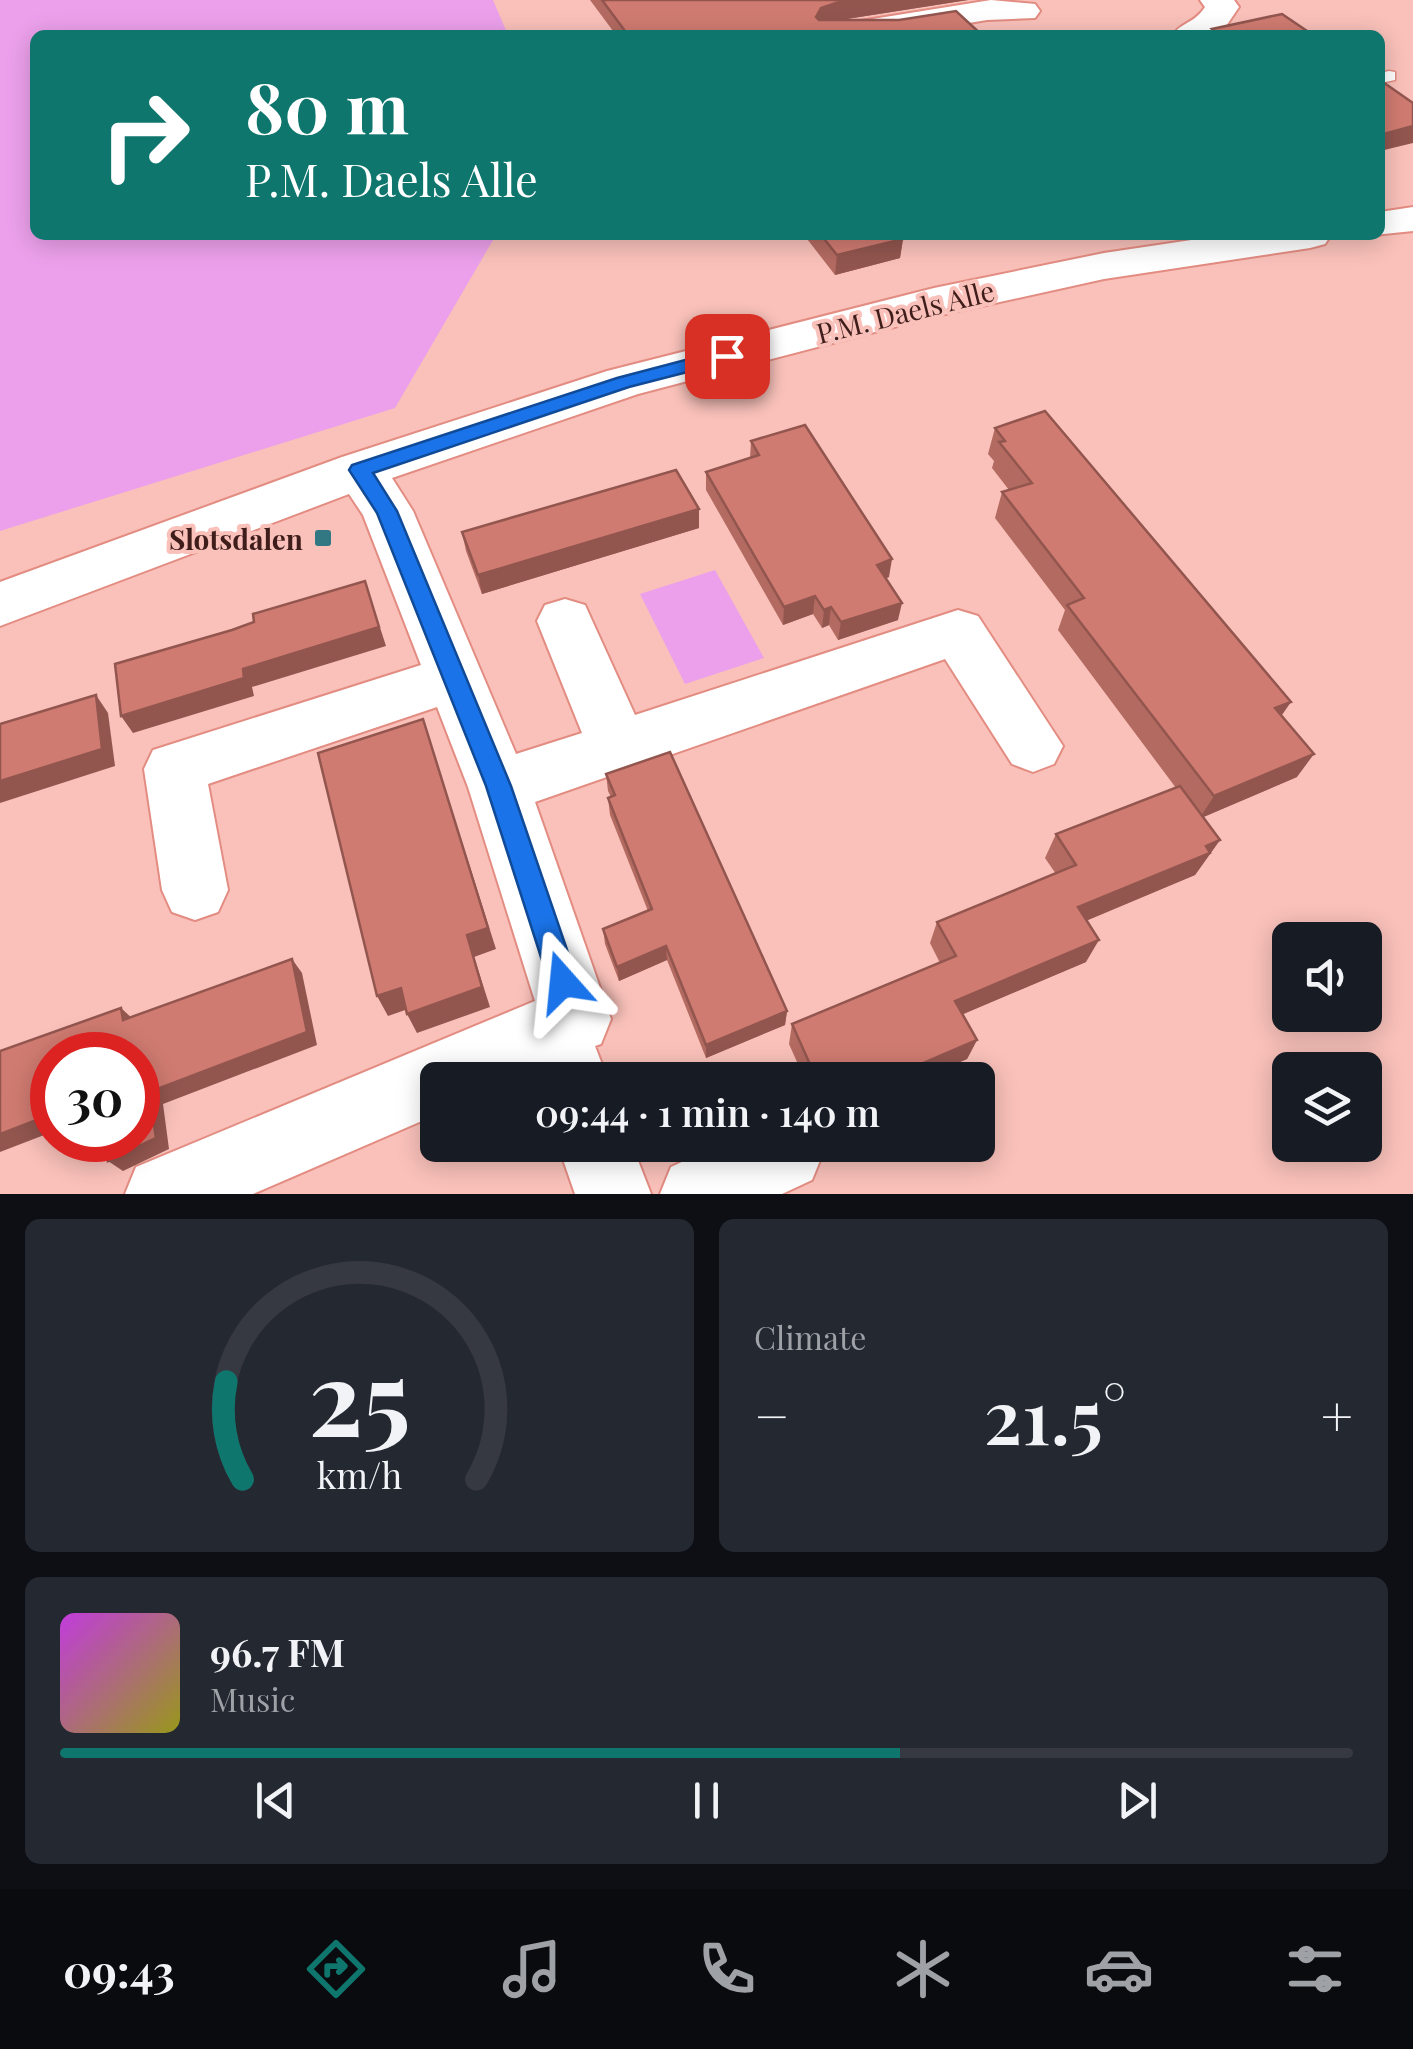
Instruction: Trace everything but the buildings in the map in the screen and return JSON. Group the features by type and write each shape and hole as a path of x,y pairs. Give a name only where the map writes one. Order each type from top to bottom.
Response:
{"street":[{"path":"1204,30 1222,7 1216,0"},
{"path":"866,30 988,10 1022,15"},
{"path":"1385,223 1413,219"},
{"name":"P.M. Daels Alle","path":"0,604 360,470 624,382 934,302 1095,251 1243,240"},
{"path":"163,1194 562,1054 576,1019 498,786 387,511 360,470"},
{"path":"565,620 618,746"},
{"path":"498,786 958,632 1034,746"},
{"path":"195,890 175,769 454,678"},
{"path":"601,1162 613,1194"},
{"path":"698,1194 765,1162"}],"shaded area":[{"path":"0,0 493,0 506,30 30,30 30,240 493,240 395,408 0,531"},
{"path":"715,570 764,658 685,684 640,594"}],"place":[{"name":"Slotsdalen","path":"323,538"}],"route":[{"path":"563,982 498,786 387,511 360,470 624,382 727,356"}]}
